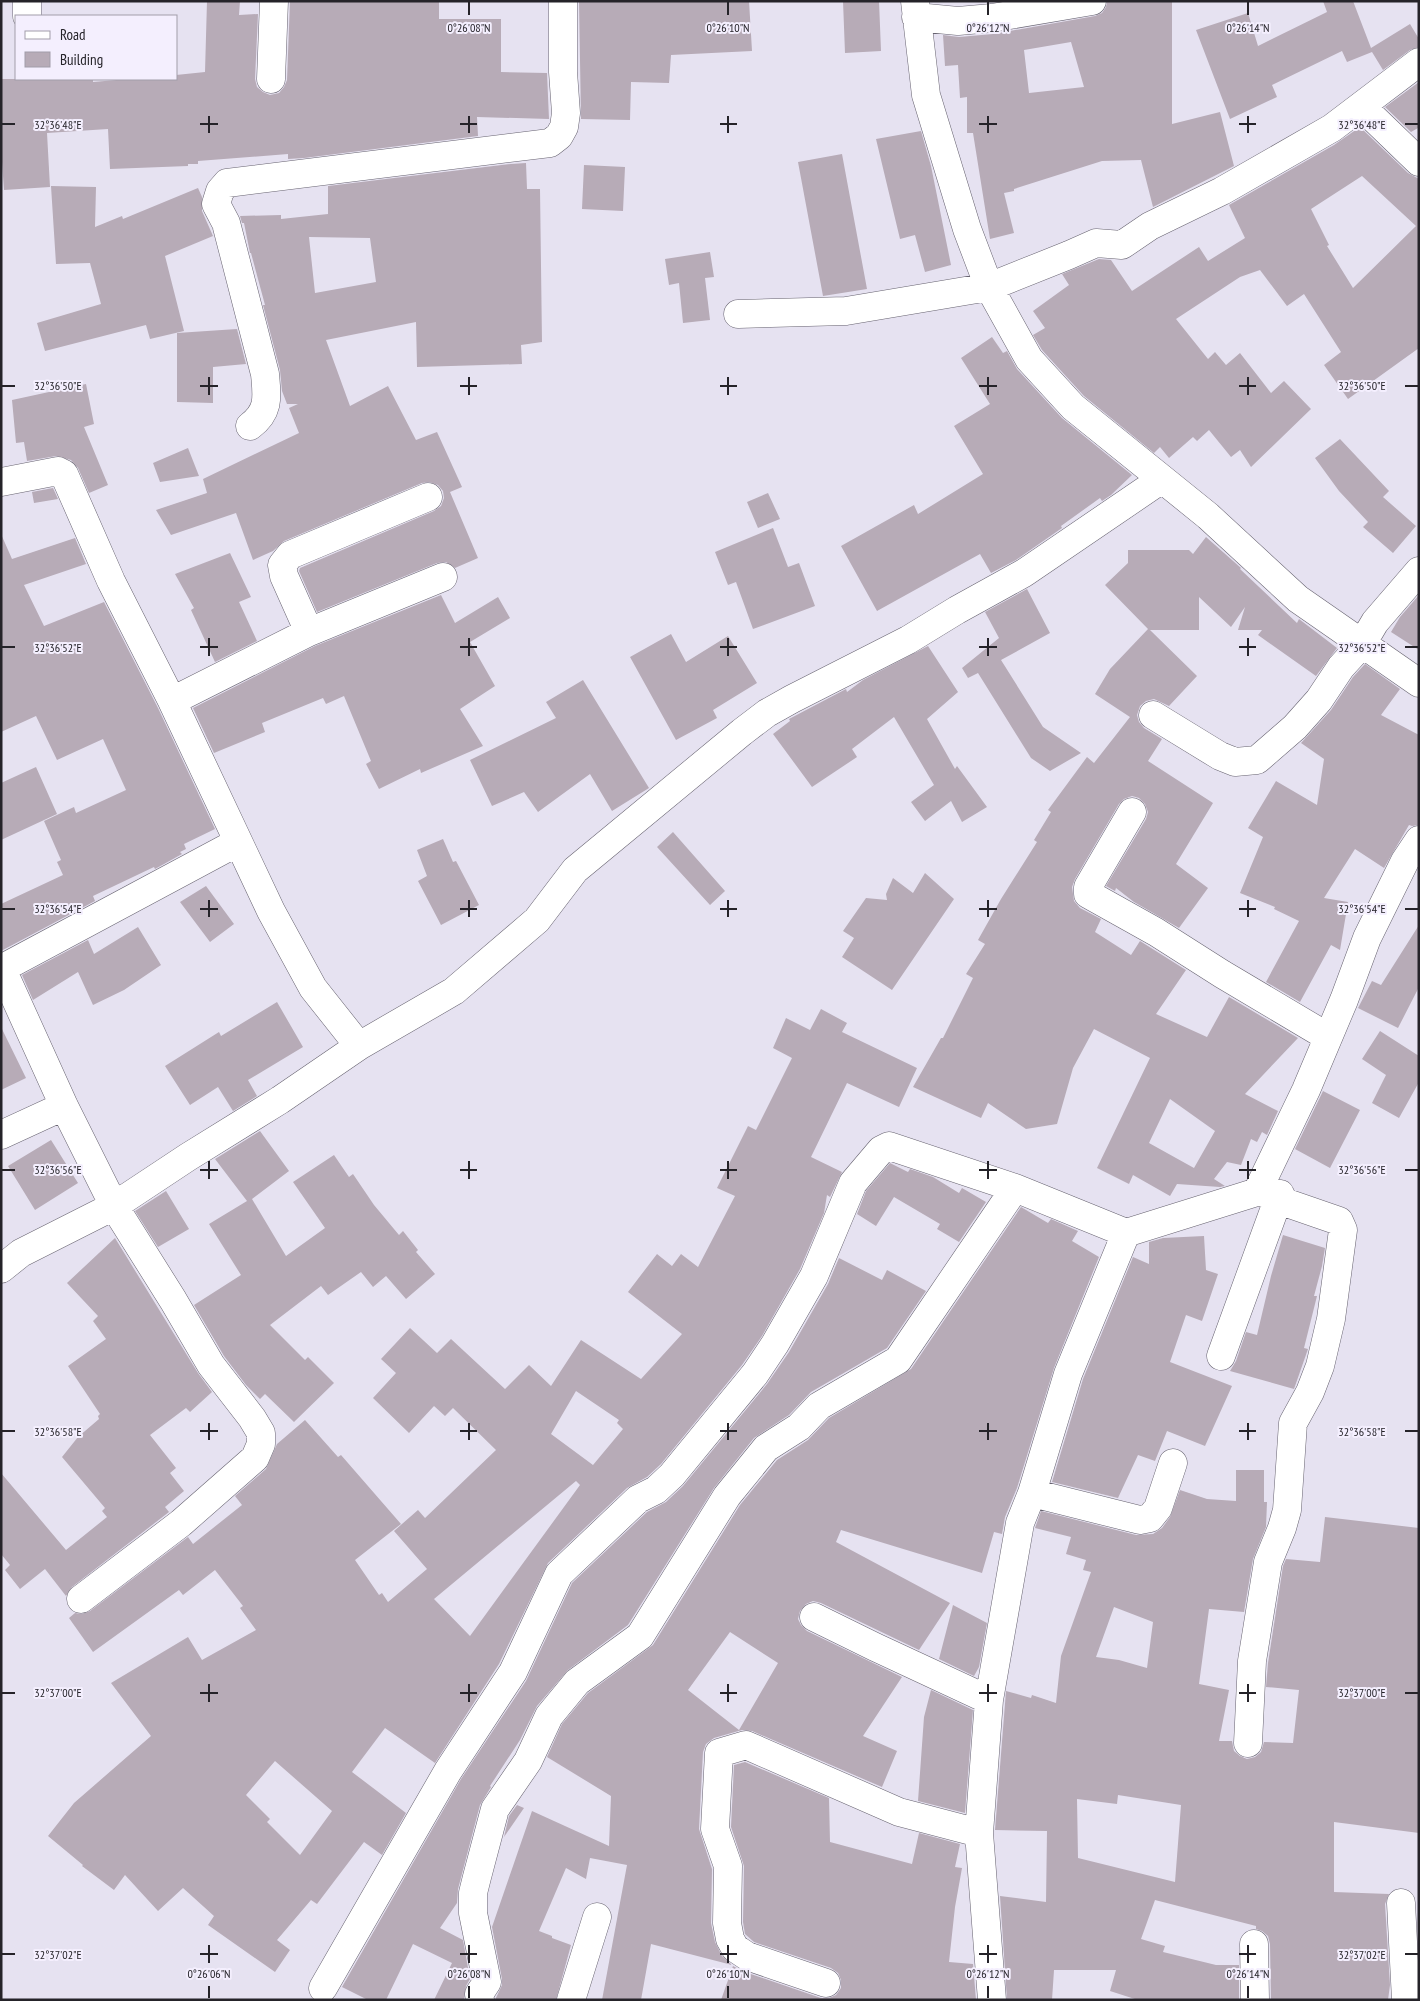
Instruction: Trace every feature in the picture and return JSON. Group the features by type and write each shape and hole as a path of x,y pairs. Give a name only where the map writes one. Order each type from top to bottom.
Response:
{"street":[{"path":"27,1 27,15"},
{"path":"271,80 274,1"},
{"path":"250,426 259,419 265,408 267,397 265,374 226,223 216,204 220,190 227,184 550,144 561,132 566,113 563,72 563,1"},
{"path":"1092,1 992,18 958,21 915,9 926,94 967,229 989,286 1029,360 1073,407 1208,516 1298,600 1419,683"},
{"path":"738,314 846,310 989,286 1069,256 1096,243 1122,245 1150,226 1222,192 1332,128 1419,62"},
{"path":"1361,106 1419,162"},
{"path":"1,482 58,471 64,474 111,581 172,701 271,911 313,988 359,1046"},
{"path":"1,1269 22,1254 114,1206 280,1100 359,1046 454,991 537,920 575,870 766,713 908,640 1024,573 1162,479"},
{"path":"309,632 284,576 282,565 290,555 428,497"},
{"path":"1153,715 1220,756 1235,762 1246,763 1257,760 1295,727 1319,700 1341,667 1362,644 1375,622 1419,571"},
{"path":"172,701 309,632 443,577"},
{"path":"1132,812 1088,887 1088,894 1156,932 1328,1037"},
{"path":"1221,1356 1269,1193 1306,1090 1367,938 1405,861 1419,840"},
{"path":"81,1599 181,1523 255,1458 261,1444 261,1433 252,1418 211,1364 114,1206 64,1106 2,969 238,842"},
{"path":"1,1135 64,1106"},
{"path":"322,1988 448,1771 513,1672 560,1574 638,1499 656,1490 666,1480 755,1374 775,1344 814,1276 853,1183 881,1150 890,1146 1015,1188 1126,1233 1269,1193 1284,1202 1339,1221 1343,1230 1331,1319 1320,1366 1310,1392 1293,1423 1287,1510 1268,1562 1252,1660 1248,1743"},
{"path":"479,1998 487,1982 474,1913 474,1893 477,1877 495,1809 528,1761 549,1716 577,1682 640,1636 727,1496 766,1448 799,1427 819,1406 898,1360 1015,1188"},
{"path":"992,2000 979,1833 989,1700 1020,1523 1032,1493 1068,1374 1126,1233"},
{"path":"1032,1493 1140,1520 1150,1518 1158,1508 1173,1463"},
{"path":"814,1617 989,1700"},
{"path":"826,1983 747,1956 735,1948 730,1939 727,1923 728,1866 715,1828 719,1753 746,1745 899,1812 979,1833"},
{"path":"1401,1903 1406,2000"},
{"path":"571,2000 597,1918"},
{"path":"1254,1944 1255,2000"}],"building":[{"path":"207,1 240,1 239,15 258,14 255,79 257,87 270,95 279,93 287,80 290,1 439,1 439,19 501,19 501,72 547,73 549,119 477,117 478,136 304,158 288,159 288,154 198,161 198,164 188,164 188,166 110,169 108,129 47,133 50,187 4,190 1,148 1,79 93,80 93,82 178,80 178,75 205,72"},
{"path":"579,1 749,1 752,51 671,55 669,83 631,82 630,120 581,119"},
{"path":"843,1 879,1 881,51 845,53"},
{"path":"1107,1 1172,1 1172,124 1220,112 1234,166 1153,207 1141,160 1102,161 1004,193 1014,233 990,239 973,133 967,133 967,97 960,98 958,65 945,66 943,35 959,37 993,34 1095,16 1102,13","holes":["1071,42 1084,87 1029,93 1024,50"]},
{"path":"1323,1 1353,1 1371,48 1410,24 1419,39 1419,47 1410,50 1383,70 1372,52 1347,62 1342,51 1272,85 1277,97 1230,119 1196,30 1248,13 1258,46 1327,12"},
{"path":"1419,82 1419,130 1418,128 1411,132 1385,107"},
{"path":"1360,127 1408,173 1419,179 1419,348 1348,399 1324,365 1341,352 1304,294 1287,306 1260,270 1240,277 1176,319 1208,359 1215,352 1226,365 1240,353 1271,393 1284,381 1311,409 1251,467 1240,450 1231,457 1209,430 1197,441 1193,437 1169,458 1160,447 1154,453 1084,396 1042,350 1033,335 1045,328 1033,311 1069,285 1062,274 1099,259 1111,260 1132,291 1199,247 1208,261 1245,238 1229,205 1334,145","holes":["1362,176 1416,226 1353,288 1327,246 1329,245 1311,209"]},
{"path":"921,131 931,166 951,265 925,272 915,235 900,239 876,139"},
{"path":"842,154 867,289 823,296 798,162"},
{"path":"526,163 527,189 540,189 542,342 521,345 522,364 417,367 416,322 326,340 350,406 388,386 416,440 437,432 462,487 450,492 478,558 455,568 446,562 437,563 317,612 299,571 300,568 434,511 441,506 444,498 443,491 438,485 429,482 422,483 284,541 273,551 253,560 236,513 171,535 156,510 207,493 203,479 299,433 289,408 298,404 287,404 282,391 280,370 263,305 265,305 250,253 244,223 242,223 240,216 281,215 281,219 328,214 328,186","holes":["309,237 370,238 376,282 315,293"]},
{"path":"584,165 625,167 623,211 582,209"},
{"path":"51,186 96,187 95,227 122,216 123,219 198,188 202,197 202,211 213,236 165,256 184,331 150,339 146,325 45,351 37,323 101,304 90,263 56,264"},
{"path":"710,252 714,277 705,278 710,320 683,323 679,283 669,285 665,259"},
{"path":"237,329 246,364 213,367 213,403 177,402 177,333"},
{"path":"992,337 1003,353 1007,351 1017,369 1062,418 1132,475 1111,495 1102,501 1100,498 1061,526 1062,528 1016,560 991,573 980,554 877,611 841,546 914,505 918,514 983,474 954,426 990,404 961,358"},
{"path":"86,384 94,424 84,427 108,485 89,493 78,468 71,460 56,456 27,461 24,442 16,443 12,400"},
{"path":"1340,439 1389,491 1383,497 1416,526 1393,553 1363,527 1368,522 1339,491 1315,458"},
{"path":"188,448 199,476 160,482 153,463"},
{"path":"53,488 58,499 34,503 32,492"},
{"path":"768,493 780,519 758,528 747,502"},
{"path":"773,528 788,567 799,563 815,606 753,629 736,582 728,585 715,552"},
{"path":"1,534 12,559 75,538 86,564 24,585 44,626 104,602 158,708 215,829 184,844 186,849 180,852 182,854 155,869 154,867 93,896 95,901 1,951 1,904 63,875 57,862 61,860 44,821 74,807 76,813 126,790 103,739 57,760 36,716 1,732"},
{"path":"1206,537 1241,568 1297,623 1299,619 1337,648 1316,676 1258,635 1262,630 1238,630 1245,607 1231,627 1199,597 1199,630 1150,630 1197,676 1169,706 1154,699 1146,701 1140,706 1137,715 1139,722 1144,728 1162,739 1148,761 1213,803 1176,864 1208,888 1179,928 1134,902 1116,888 1115,891 1106,886 1146,819 1148,812 1145,804 1139,798 1132,796 1124,799 1119,804 1075,879 1072,887 1074,901 1080,908 1101,919 1095,932 1131,955 1140,941 1186,970 1156,1014 1207,1037 1229,997 1298,1038 1245,1094 1278,1111 1267,1135 1262,1132 1257,1142 1251,1139 1241,1165 1227,1162 1214,1179 1225,1186 1177,1184 1170,1196 1133,1175 1129,1184 1097,1168 1150,1058 1094,1029 1073,1068 1057,1124 1026,1129 988,1103 981,1118 913,1087 941,1038 943,1038 973,978 966,974 985,944 978,940 1037,842 1034,840 1051,812 1048,810 1087,757 1094,763 1130,717 1095,694 1110,669 1148,629 1105,585 1128,563 1128,550 1189,550 1193,554","holes":["1170,1099 1215,1131 1194,1168 1149,1143"]},
{"path":"230,553 251,597 239,602 257,641 215,662 191,610 194,608 175,574"},
{"path":"1027,589 1050,633 1001,660 1043,727 1081,753 1050,771 1031,758 978,673 968,678 962,668 999,638 985,612"},
{"path":"441,595 455,623 498,597 510,618 470,642 495,686 460,709 483,746 421,773 420,769 379,789 366,764 371,761 344,696 326,704 323,698 262,723 265,732 214,753 193,708 315,646"},
{"path":"1419,595 1419,650 1391,632 1400,617"},
{"path":"671,634 686,662 728,636 757,683 713,710 717,718 676,740 630,657"},
{"path":"928,646 958,692 927,719 955,769 957,766 987,807 962,822 951,801 925,821 911,802 934,785 894,717 852,749 857,757 812,787 773,734 790,721 789,719 846,689 847,692 863,680"},
{"path":"1365,664 1400,689 1381,715 1419,735 1419,825 1409,825 1384,868 1355,849 1324,898 1348,902 1340,950 1331,945 1300,1002 1266,982 1299,921 1274,909 1275,907 1240,893 1263,837 1248,828 1276,781 1317,805 1324,759 1301,743 1331,710 1353,677"},
{"path":"583,680 649,788 612,811 590,774 538,812 524,792 492,806 470,760 556,718 546,702"},
{"path":"36,767 57,814 1,840 1,783"},
{"path":"673,832 725,891 710,905 657,847"},
{"path":"443,839 453,862 456,861 479,905 441,925 418,881 427,876 417,850"},
{"path":"925,873 954,899 892,990 842,957 854,938 843,931 866,898 887,900 886,894 893,878 913,893"},
{"path":"206,886 234,924 210,942 180,902"},
{"path":"1419,925 1419,987 1398,1028 1358,1008 1372,981 1381,985"},
{"path":"138,927 161,965 124,990 93,1005 78,972 33,1000 22,975 88,940 94,954"},
{"path":"277,1002 303,1047 248,1080 257,1096 233,1111 218,1087 190,1105 165,1066 219,1032 221,1036"},
{"path":"821,1009 847,1023 842,1032 917,1068 899,1107 847,1083 811,1157 842,1172 830,1197 827,1195 824,1213 800,1269 762,1336 742,1365 661,1464 647,1477 627,1488 548,1563 499,1664 435,1763 385,1728 352,1772 406,1813 382,1855 364,1842 317,1904 311,1900 277,1940 290,1950 275,1972 208,1925 214,1916 183,1888 158,1911 125,1875 114,1890 82,1866 48,1836 74,1803 151,1736 111,1683 188,1637 202,1660 256,1630 240,1608 243,1606 215,1570 183,1595 179,1590 93,1652 69,1618 75,1613 82,1614 90,1611 188,1537 193,1544 242,1505 235,1496 266,1469 277,1444 305,1420 338,1457 341,1455 401,1524 355,1560 379,1595 382,1593 388,1602 427,1569 394,1531 418,1510 425,1518 496,1450 453,1408 445,1416 434,1406 409,1433 373,1398 396,1373 381,1359 410,1328 437,1353 451,1339 505,1389 529,1365 551,1386 581,1340 641,1379 682,1334 628,1292 657,1254 672,1266 681,1254 698,1267 735,1196 717,1188 748,1126 756,1130 792,1058 773,1048 786,1018 810,1030","holes":["576,1391 619,1420 617,1423 623,1429 593,1465 551,1434","576,1481 580,1485 470,1636 434,1599","275,1761 332,1811 300,1855 267,1822 270,1819 246,1795"]},
{"path":"1,1027 26,1078 1,1090"},
{"path":"1380,1031 1419,1056 1419,1082 1399,1118 1372,1103 1386,1075 1362,1059"},
{"path":"1323,1091 1360,1110 1330,1168 1295,1149"},
{"path":"260,1131 289,1171 252,1199 286,1256 325,1228 293,1182 334,1155 349,1177 353,1174 374,1205 399,1235 403,1231 418,1250 416,1252 435,1274 406,1299 386,1276 373,1287 361,1272 328,1295 321,1286 270,1325 305,1360 308,1357 334,1383 294,1422 265,1394 260,1399 246,1385 224,1356 194,1305 241,1275 209,1224 247,1201 215,1159"},
{"path":"51,1140 78,1183 35,1210 8,1166"},
{"path":"890,1163 908,1172 910,1169 933,1177 959,1193 962,1188 986,1202 959,1242 937,1229 940,1224 894,1197 876,1226 857,1214 866,1191"},
{"path":"166,1191 189,1229 158,1247 135,1211"},
{"path":"1021,1207 1048,1223 1051,1219 1078,1231 1072,1241 1099,1257 1054,1368 1017,1488 1005,1517 1002,1534 994,1532 982,1573 841,1530 836,1542 950,1603 919,1650 821,1603 813,1601 806,1604 800,1611 798,1619 807,1631 902,1677 863,1736 897,1751 882,1787 752,1731 742,1730 714,1738 706,1744 703,1752 699,1829 712,1869 711,1923 715,1942 722,1956 732,1965 651,1944 641,2000 602,2000 627,1865 590,1858 586,1879 566,1868 539,1931 571,1945 556,2000 495,2000 502,1985 502,1979 492,1927 532,1811 609,1846 611,1796 547,1757 562,1724 588,1693 653,1645 740,1505 777,1460 808,1440 829,1418 911,1369","holes":["730,1632 778,1663 739,1730 688,1690"]},
{"path":"1283,1235 1325,1248 1314,1296 1317,1296 1304,1348 1308,1349 1294,1389 1230,1371 1236,1361 1246,1332 1257,1335"},
{"path":"1204,1236 1206,1270 1218,1274 1202,1321 1186,1315 1170,1362 1232,1386 1205,1446 1167,1431 1155,1461 1138,1455 1118,1498 1052,1482 1083,1379 1133,1257 1149,1264 1149,1242 1163,1238"},
{"path":"115,1238 198,1373 212,1392 190,1412 186,1408 150,1435 176,1468 170,1473 184,1491 165,1507 169,1512 72,1587 66,1596 45,1569 20,1589 5,1570 10,1565 1,1554 1,1473 66,1550 107,1517 102,1511 105,1508 62,1457 78,1437 99,1419 98,1416 100,1414 68,1366 106,1339 93,1321 98,1316 67,1283"},
{"path":"839,1258 882,1280 887,1270 926,1291 887,1348 811,1392 789,1415 754,1438 714,1488 628,1625 568,1670 537,1706 520,1740 480,1805 458,1889 457,1903 440,1928 463,1940 470,1979 466,1986 464,2000 434,2000 452,1963 413,1944 386,2000 368,2000 342,1987 461,1779 526,1681 572,1583 647,1512 666,1502 683,1486 767,1384 789,1352 828,1284"},
{"path":"1236,1470 1264,1470 1264,1502 1267,1502 1266,1527 1253,1559 1244,1612 1209,1609 1199,1684 1229,1690 1219,1741 1232,1741 1234,1751 1247,1759 1255,1757 1261,1752 1264,1742 1293,1743 1299,1690 1266,1687 1283,1566 1286,1559 1320,1562 1325,1517 1419,1528 1419,1833 1334,1822 1334,1892 1389,1894 1385,1904 1390,1985 1388,2000 1271,2000 1270,1944 1268,1936 1256,1929 1256,1926 1155,1900 1141,1939 1165,1946 1163,1952 1216,1965 1239,1965 1239,2000 1138,2000 1110,1991 1116,1970 1054,1970 1052,2000 1007,2000 1000,1896 1046,1902 1047,1831 995,1830 1006,1691 1031,1698 1032,1695 1056,1703 1061,1656 1091,1572 1083,1570 1086,1560 1066,1554 1071,1537 1035,1528 1041,1511 1136,1535 1153,1534 1162,1528 1170,1517 1180,1490 1207,1499 1236,1501","holes":["1114,1607 1153,1622 1147,1668 1119,1660 1096,1657","1118,1795 1181,1805 1175,1882 1078,1858 1077,1799 1117,1804"]},
{"path":"953,1605 987,1623 979,1667 974,1676 939,1659"},
{"path":"931,1690 973,1710 965,1813 918,1801 924,1717"},
{"path":"745,1762 829,1798 830,1842 912,1864 919,1833 960,1844 955,1867 962,1868 955,1907 949,1962 973,1964 976,2000 721,2000 733,1966 742,1971 821,1998 829,1998 836,1995 841,1988 841,1980 838,1973 831,1968 754,1942 745,1934 743,1922 744,1866 731,1827 734,1765"},
{"path":"517,1805 524,1808 504,1837 509,1816"}]}
